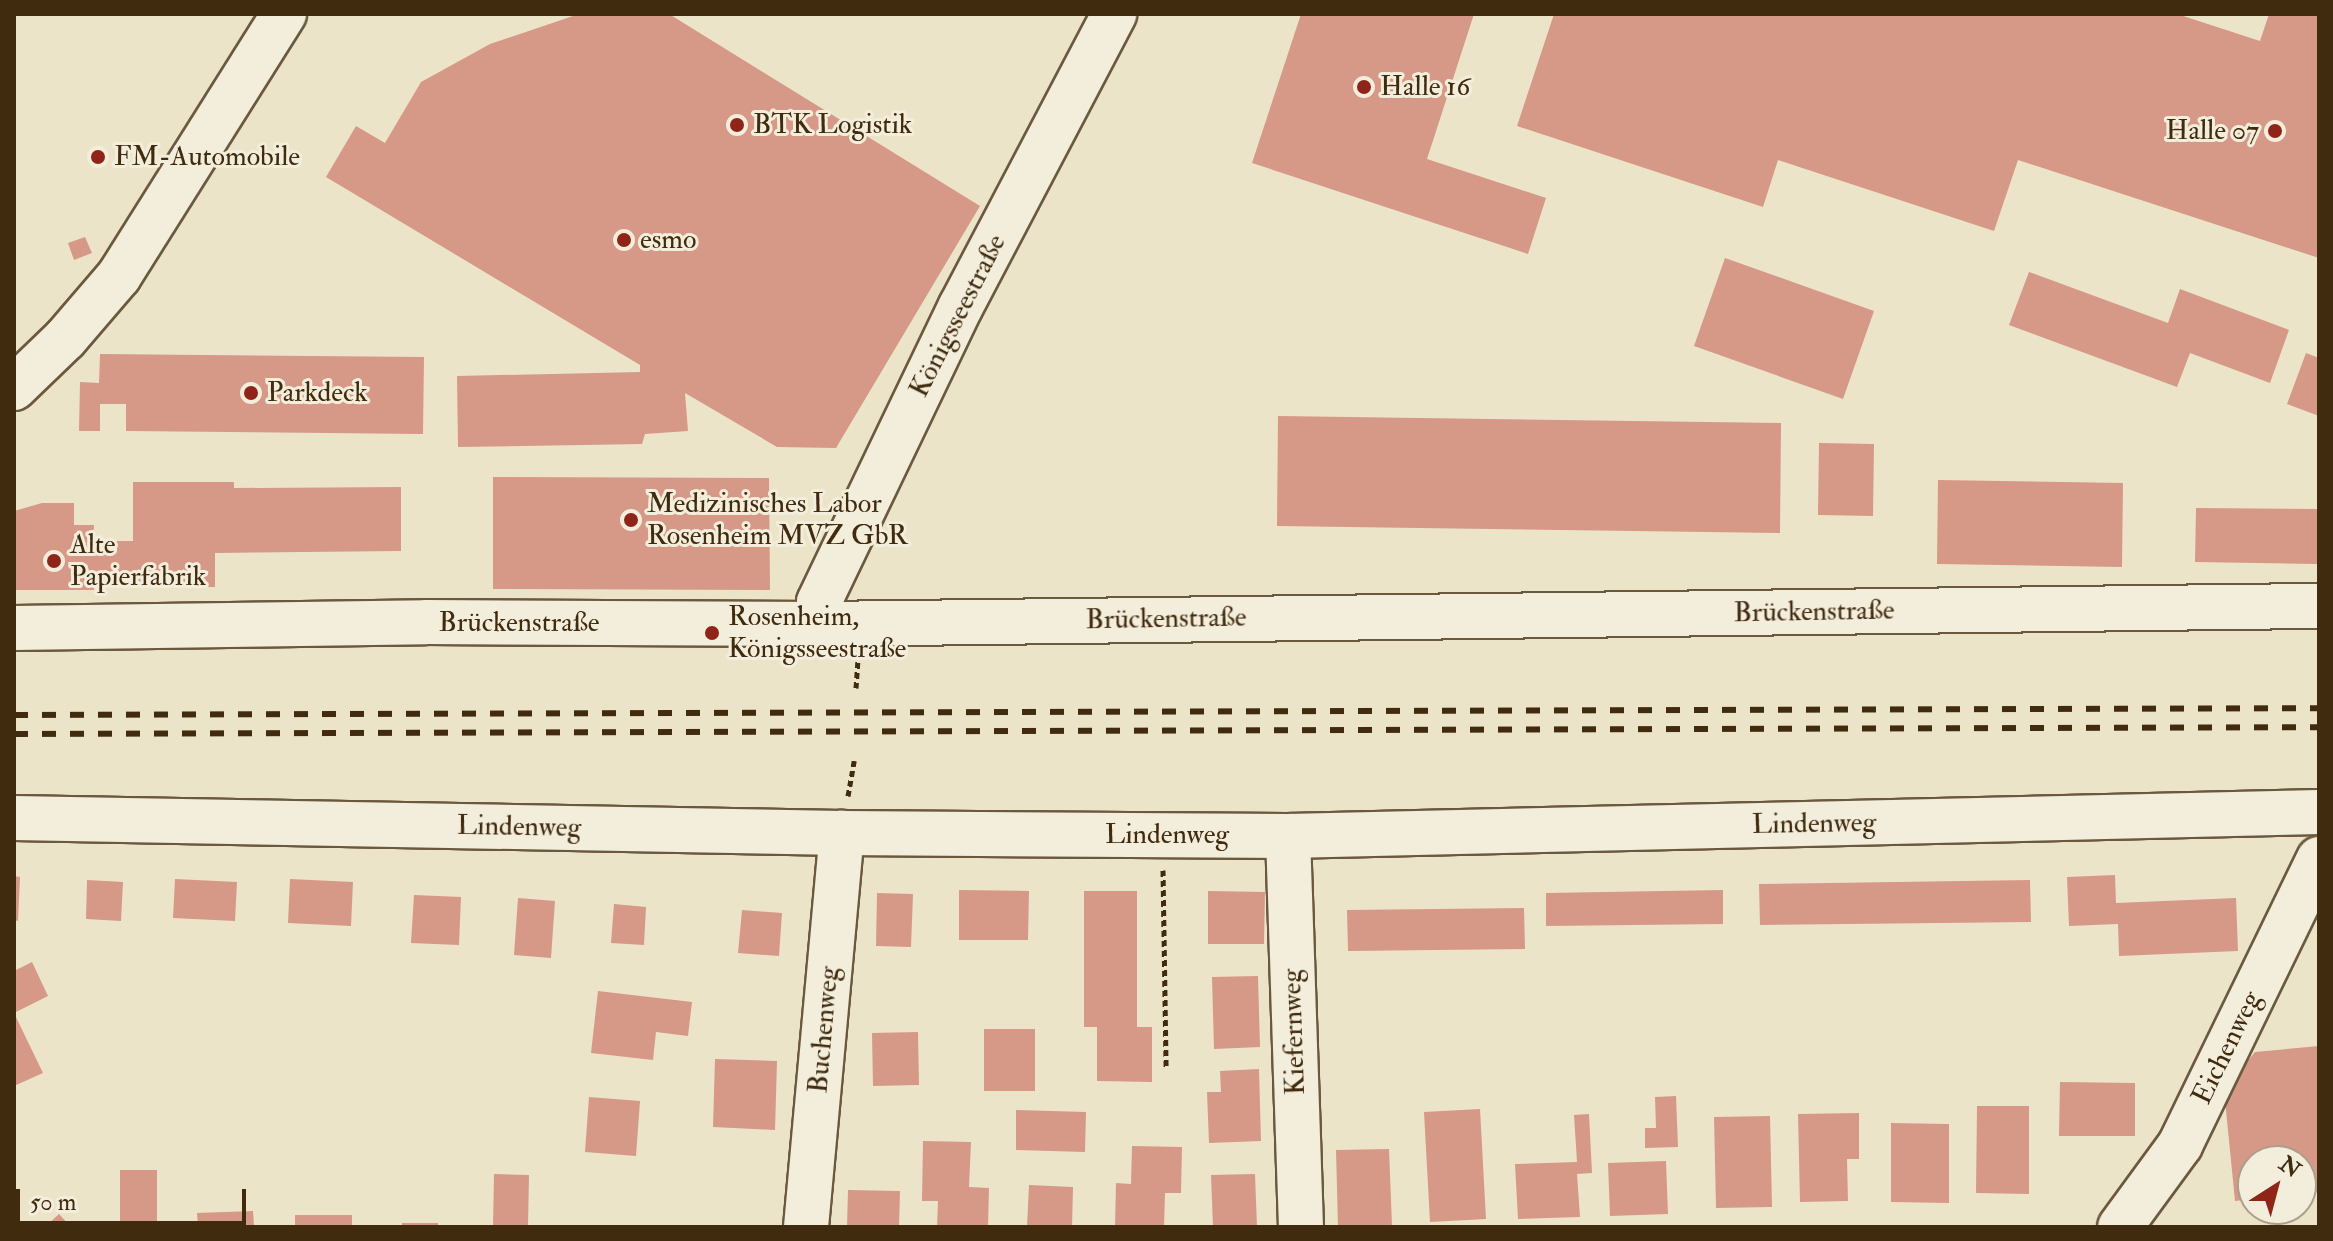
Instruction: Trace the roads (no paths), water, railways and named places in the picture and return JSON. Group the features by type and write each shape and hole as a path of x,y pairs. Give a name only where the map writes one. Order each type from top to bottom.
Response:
{"street":[{"path":"14,388 65,339 119,276 284,14"},
{"name":"Königsseestraße","path":"818,624 819,602 961,306 1114,14"},
{"name":"Brückenstraße","path":"14,628 426,622 818,624 2319,606"},
{"name":"Lindenweg","path":"14,818 842,833 1288,836 2319,812"},
{"name":"Buchenweg","path":"806,1227 842,833"},
{"name":"Kiefernweg","path":"1288,836 1301,1227"},
{"name":"Eichenweg","path":"2120,1227 2180,1145 2319,859"}],"railway":[{"path":"14,715 2319,708"},
{"path":"14,734 2319,727"}],"place":[{"name":"Halle 16","path":"1364,87"},
{"name":"BTK Logistik","path":"737,125"},
{"name":"Halle 07","path":"2275,131"},
{"name":"FM-Automobile","path":"98,157"},
{"name":"esmo","path":"624,240"},
{"name":"Parkdeck","path":"251,393"},
{"name":"Medizinisches Labor Rosenheim MVZ GbR","path":"631,520"},
{"name":"Alte Papierfabrik","path":"54,561"},
{"name":"Rosenheim, Königsseestraße","path":"712,633"}]}
